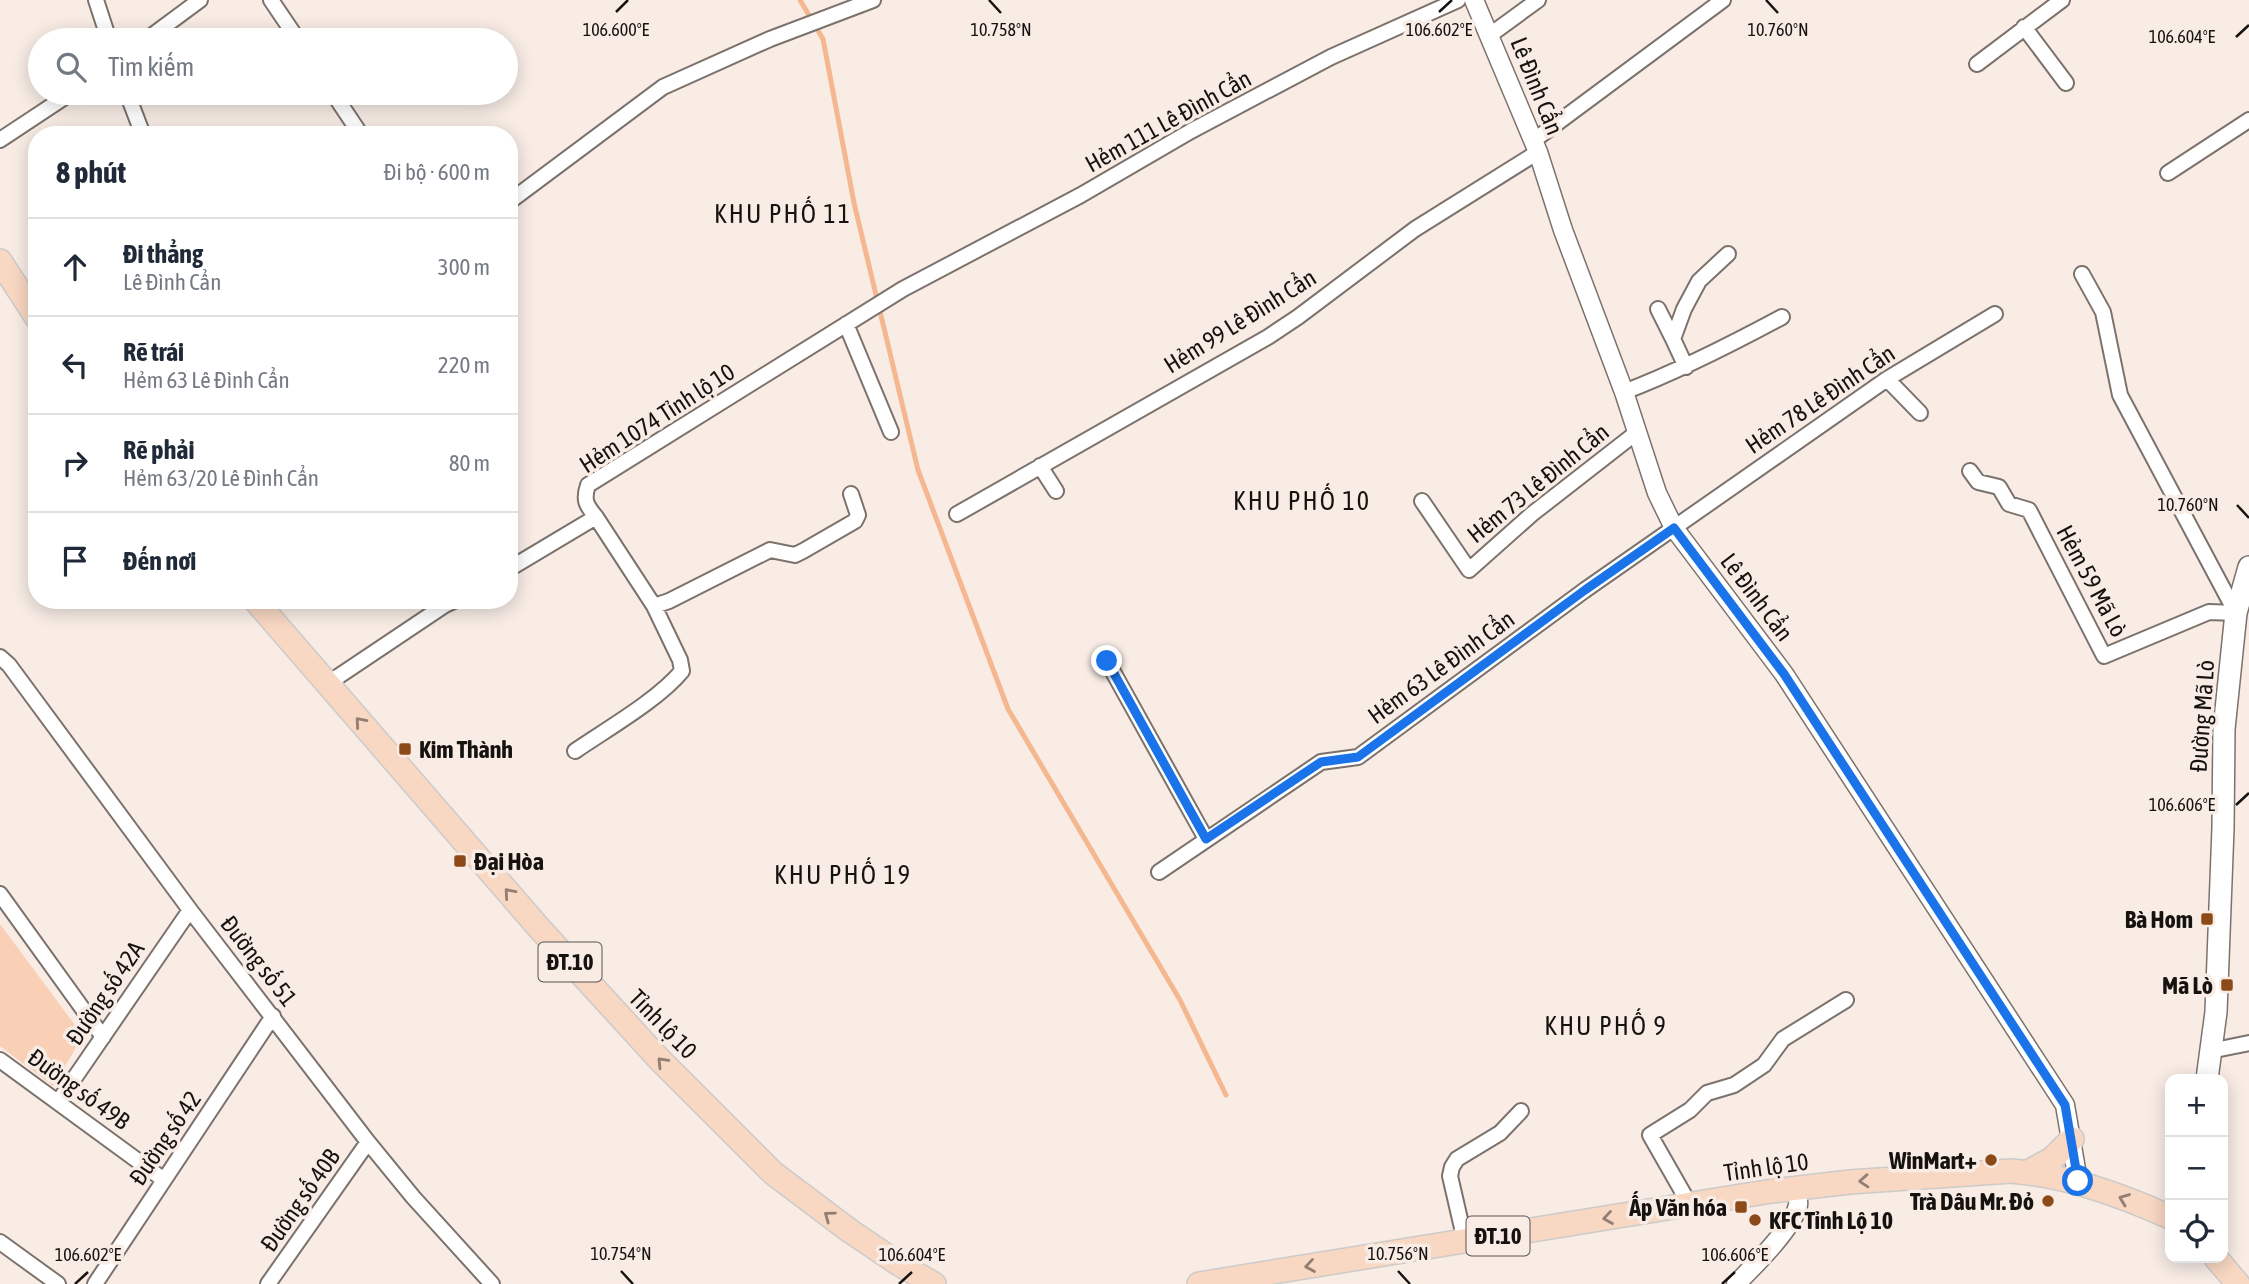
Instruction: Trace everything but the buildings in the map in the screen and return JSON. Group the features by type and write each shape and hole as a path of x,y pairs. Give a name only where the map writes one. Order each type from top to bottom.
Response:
{"main road":[{"path":"0,261 28,304"},
{"name":"Đường Mã Lò","path":"2208,1074 2216,1012 2224,729 2236,613 2249,567"},
{"name":"Tỉnh lộ 10","path":"263,609 615,1013 773,1173 850,1231 928,1283"},
{"path":"2028,1172 2053,1159 2072,1139"},
{"name":"Tỉnh lộ 10","path":"1202,1284 1690,1205 1850,1182 2028,1172 2078,1181 2165,1215"},
{"path":"2220,1263 2238,1284"}],"street":[{"path":"96,0 105,28"},
{"path":"162,28 200,0"},
{"path":"271,0 290,28"},
{"path":"518,195 663,87 770,39 873,0"},
{"name":"Hẻm 111 Lê Đình Cẩn","path":"863,313 1081,195 1191,131 1331,57 1458,0"},
{"name":"Lê Đình Cẩn","path":"1474,0 1536,146 1563,230 1624,392 1657,492 1674,528 1784,674 2065,1105 2078,1181"},
{"path":"1490,36 1538,0"},
{"name":"Hẻm 99 Lê Đình Cẩn","path":"957,514 1268,337 1298,317 1415,229 1536,146 1723,0"},
{"path":"1977,64 2062,0"},
{"path":"2024,27 2066,83"},
{"path":"0,140 53,105"},
{"path":"132,105 140,126"},
{"path":"341,105 356,126"},
{"path":"2168,173 2249,120"},
{"path":"1673,339 1684,309 1699,281 1728,254"},
{"path":"2082,274 2103,312 2120,395 2236,613"},
{"path":"1658,309 1686,367"},
{"name":"Hẻm 1074 Tỉnh lộ 10","path":"596,517 585,504 589,485 863,313"},
{"name":"Hẻm 78 Lê Đình Cẩn","path":"1674,528 1887,379 1995,314"},
{"path":"1624,392 1686,367 1782,317"},
{"path":"846,324 891,432"},
{"path":"1887,379 1920,413"},
{"name":"Hẻm 73 Lê Đình Cẩn","path":"1422,501 1469,570 1532,514 1636,433"},
{"path":"1040,466 1056,491"},
{"name":"Hẻm 59 Mã Lò","path":"1970,471 1978,482 1999,486 2009,504 2029,510 2104,656 2209,612 2236,613"},
{"path":"654,606 770,551 795,555 830,537 855,521 858,514 850,494"},
{"path":"518,564 596,517 654,606 680,660 682,671 671,682 575,751"},
{"name":"Hẻm 63 Lê Đình Cẩn","path":"1159,872 1321,762 1358,757 1674,528"},
{"path":"327,684 439,609"},
{"name":"Đường số 51","path":"0,657 9,665 190,910 368,1142 413,1197 492,1284"},
{"path":"1107,661 1206,839"},
{"path":"0,894 103,1037"},
{"name":"Đường số 42A","path":"58,1102 190,910"},
{"path":"1690,1205 1650,1135 1690,1110 1707,1093 1734,1085 1764,1065 1783,1039 1846,1000"},
{"name":"Đường số 42","path":"95,1284 273,1016"},
{"path":"2210,1051 2249,1043"},
{"name":"Đường số 49B","path":"0,1060 164,1180"},
{"path":"1465,1241 1450,1176 1452,1167 1457,1159 1500,1133 1521,1111"},
{"name":"Đường số 40B","path":"272,1283 368,1142"},
{"path":"1737,1284 1767,1252 1791,1219 1799,1205 1796,1189"},
{"path":"0,1242 58,1284"}],"shaded area":[{"path":"0,924 83,1036 53,1086 0,1046"}],"waterway":[{"path":"800,0 823,39 854,203 918,470 1008,709 1180,1000 1226,1095"}],"place":[{"name":"Kim Thành","path":"405,749"},
{"name":"Đại Hòa","path":"460,861"},
{"name":"Bà Hom","path":"2207,919"},
{"name":"Mã Lò","path":"2227,985"},
{"name":"WinMart+","path":"1991,1160"},
{"name":"Trà Dâu Mr. Đỏ","path":"2048,1201"},
{"name":"Ấp Văn hóa","path":"1741,1207"},
{"name":"KFC Tỉnh Lộ 10","path":"1755,1220"}],"district":[{"name":"KHU PHỐ 11","path":"783,214"},
{"name":"KHU PHỐ 10","path":"1302,501"},
{"name":"KHU PHỐ 19","path":"843,875"},
{"name":"KHU PHỐ 9","path":"1606,1026"}],"route":[{"path":"1107,661 1206,839 1321,762 1358,757 1674,528 1784,674 2065,1105 2078,1181"}]}
